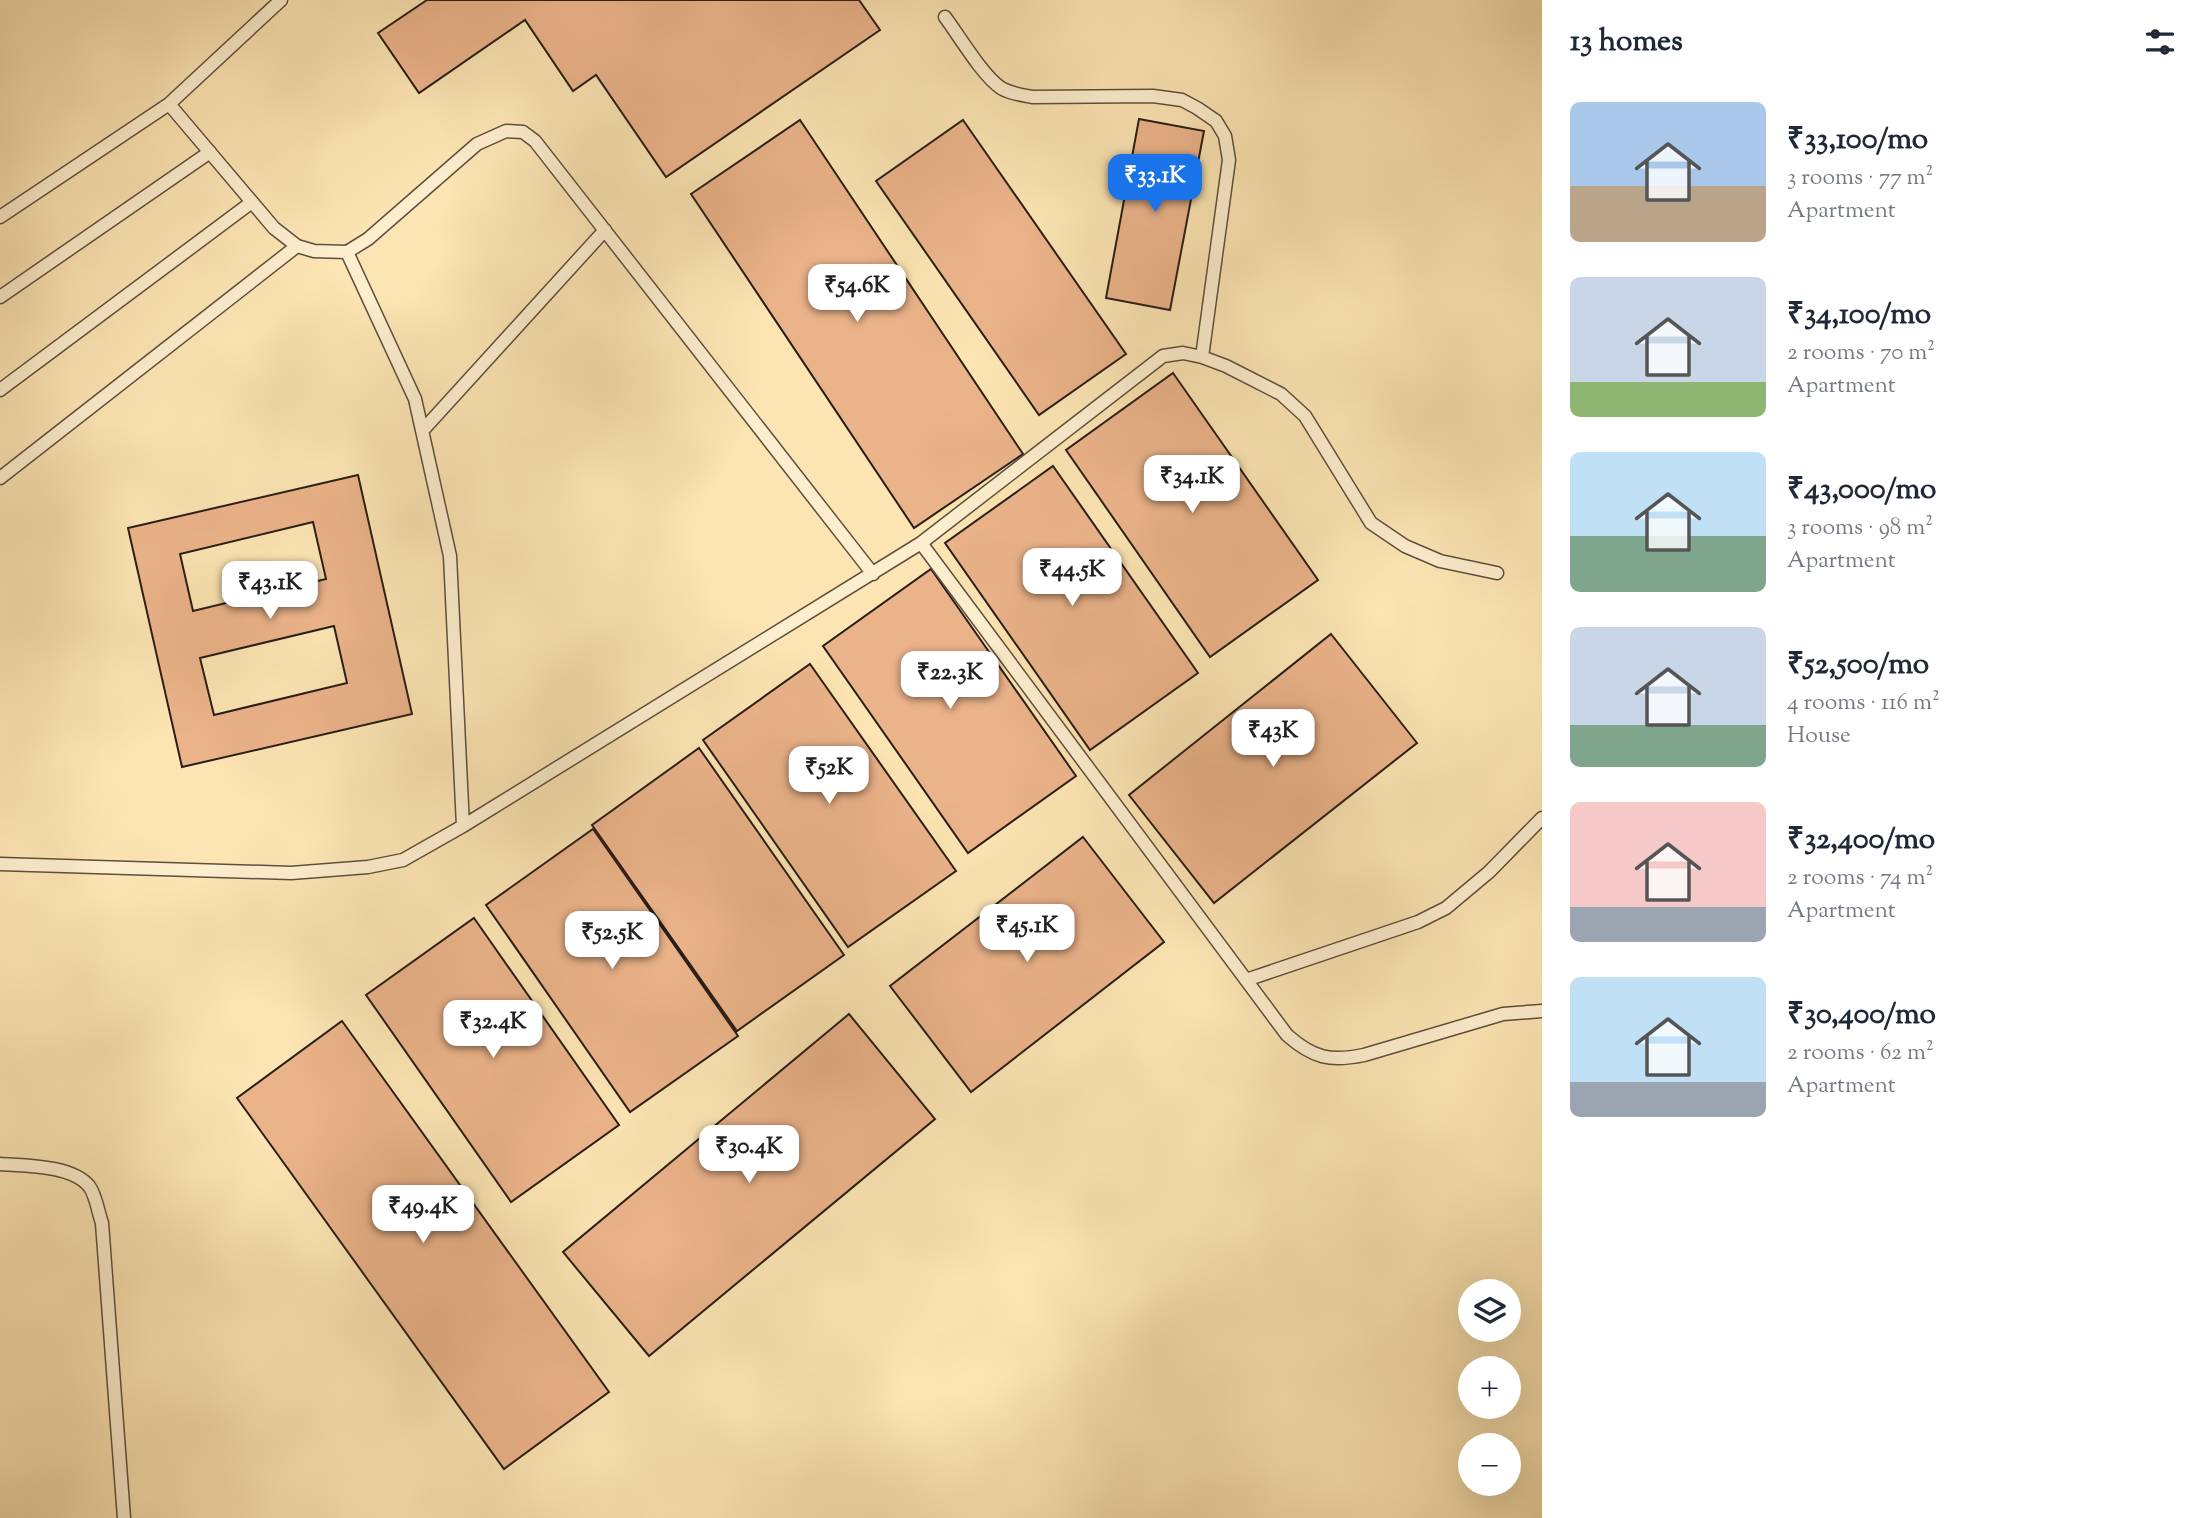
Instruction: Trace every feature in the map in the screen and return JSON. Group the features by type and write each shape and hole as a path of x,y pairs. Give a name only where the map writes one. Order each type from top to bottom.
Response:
{"lane":[{"path":"0,217 169,104 281,0"},
{"path":"945,18 990,79 1002,89 1016,95 1153,96 1182,100 1216,121 1226,136 1230,160 1202,357"},
{"path":"169,104 274,228 297,246 314,251 347,252 368,239 477,144 506,131 523,132 535,141 873,573"},
{"path":"0,297 210,152"},
{"path":"0,390 252,202"},
{"path":"423,430 605,230"},
{"path":"0,478 297,246"},
{"path":"347,252 415,399 450,556 463,826"},
{"path":"0,864 304,872 368,867 403,860 463,826 921,543 1163,356 1183,353 1202,357 1282,394 1305,416 1371,523 1405,546 1440,561 1497,573"},
{"path":"921,543 1287,1035 1308,1051 1329,1058 1345,1059 1503,1014 1542,1011"},
{"path":"1246,980 1418,922 1446,908 1489,872 1542,818"},
{"path":"0,1164 69,1172 89,1187 102,1223 124,1518"}],"building":[{"path":"427,0 859,0 880,30 666,177 596,75 573,91 525,20 419,93 378,33"},
{"path":"1139,119 1204,131 1170,310 1106,298"},
{"path":"800,120 1023,454 914,528 691,194"},
{"path":"963,120 1126,354 1039,415 876,181"},
{"path":"1173,373 1318,580 1210,657 1066,450"},
{"path":"1053,466 1198,673 1090,750 945,543"},
{"path":"358,475 412,714 182,767 128,528","holes":["313,522 326,579 193,611 180,554","334,626 347,683 214,715 200,658"]},
{"path":"931,569 1076,776 968,853 823,646"},
{"path":"1331,634 1417,743 1214,903 1129,795"},
{"path":"810,664 956,871 848,947 703,740"},
{"path":"699,748 844,955 737,1031 592,825"},
{"path":"593,829 738,1036 630,1112 486,905"},
{"path":"1083,837 1164,942 971,1092 890,986"},
{"path":"474,918 619,1125 511,1202 366,995"},
{"path":"849,1014 935,1119 649,1356 563,1252"},
{"path":"342,1021 609,1392 504,1469 237,1098"}]}
